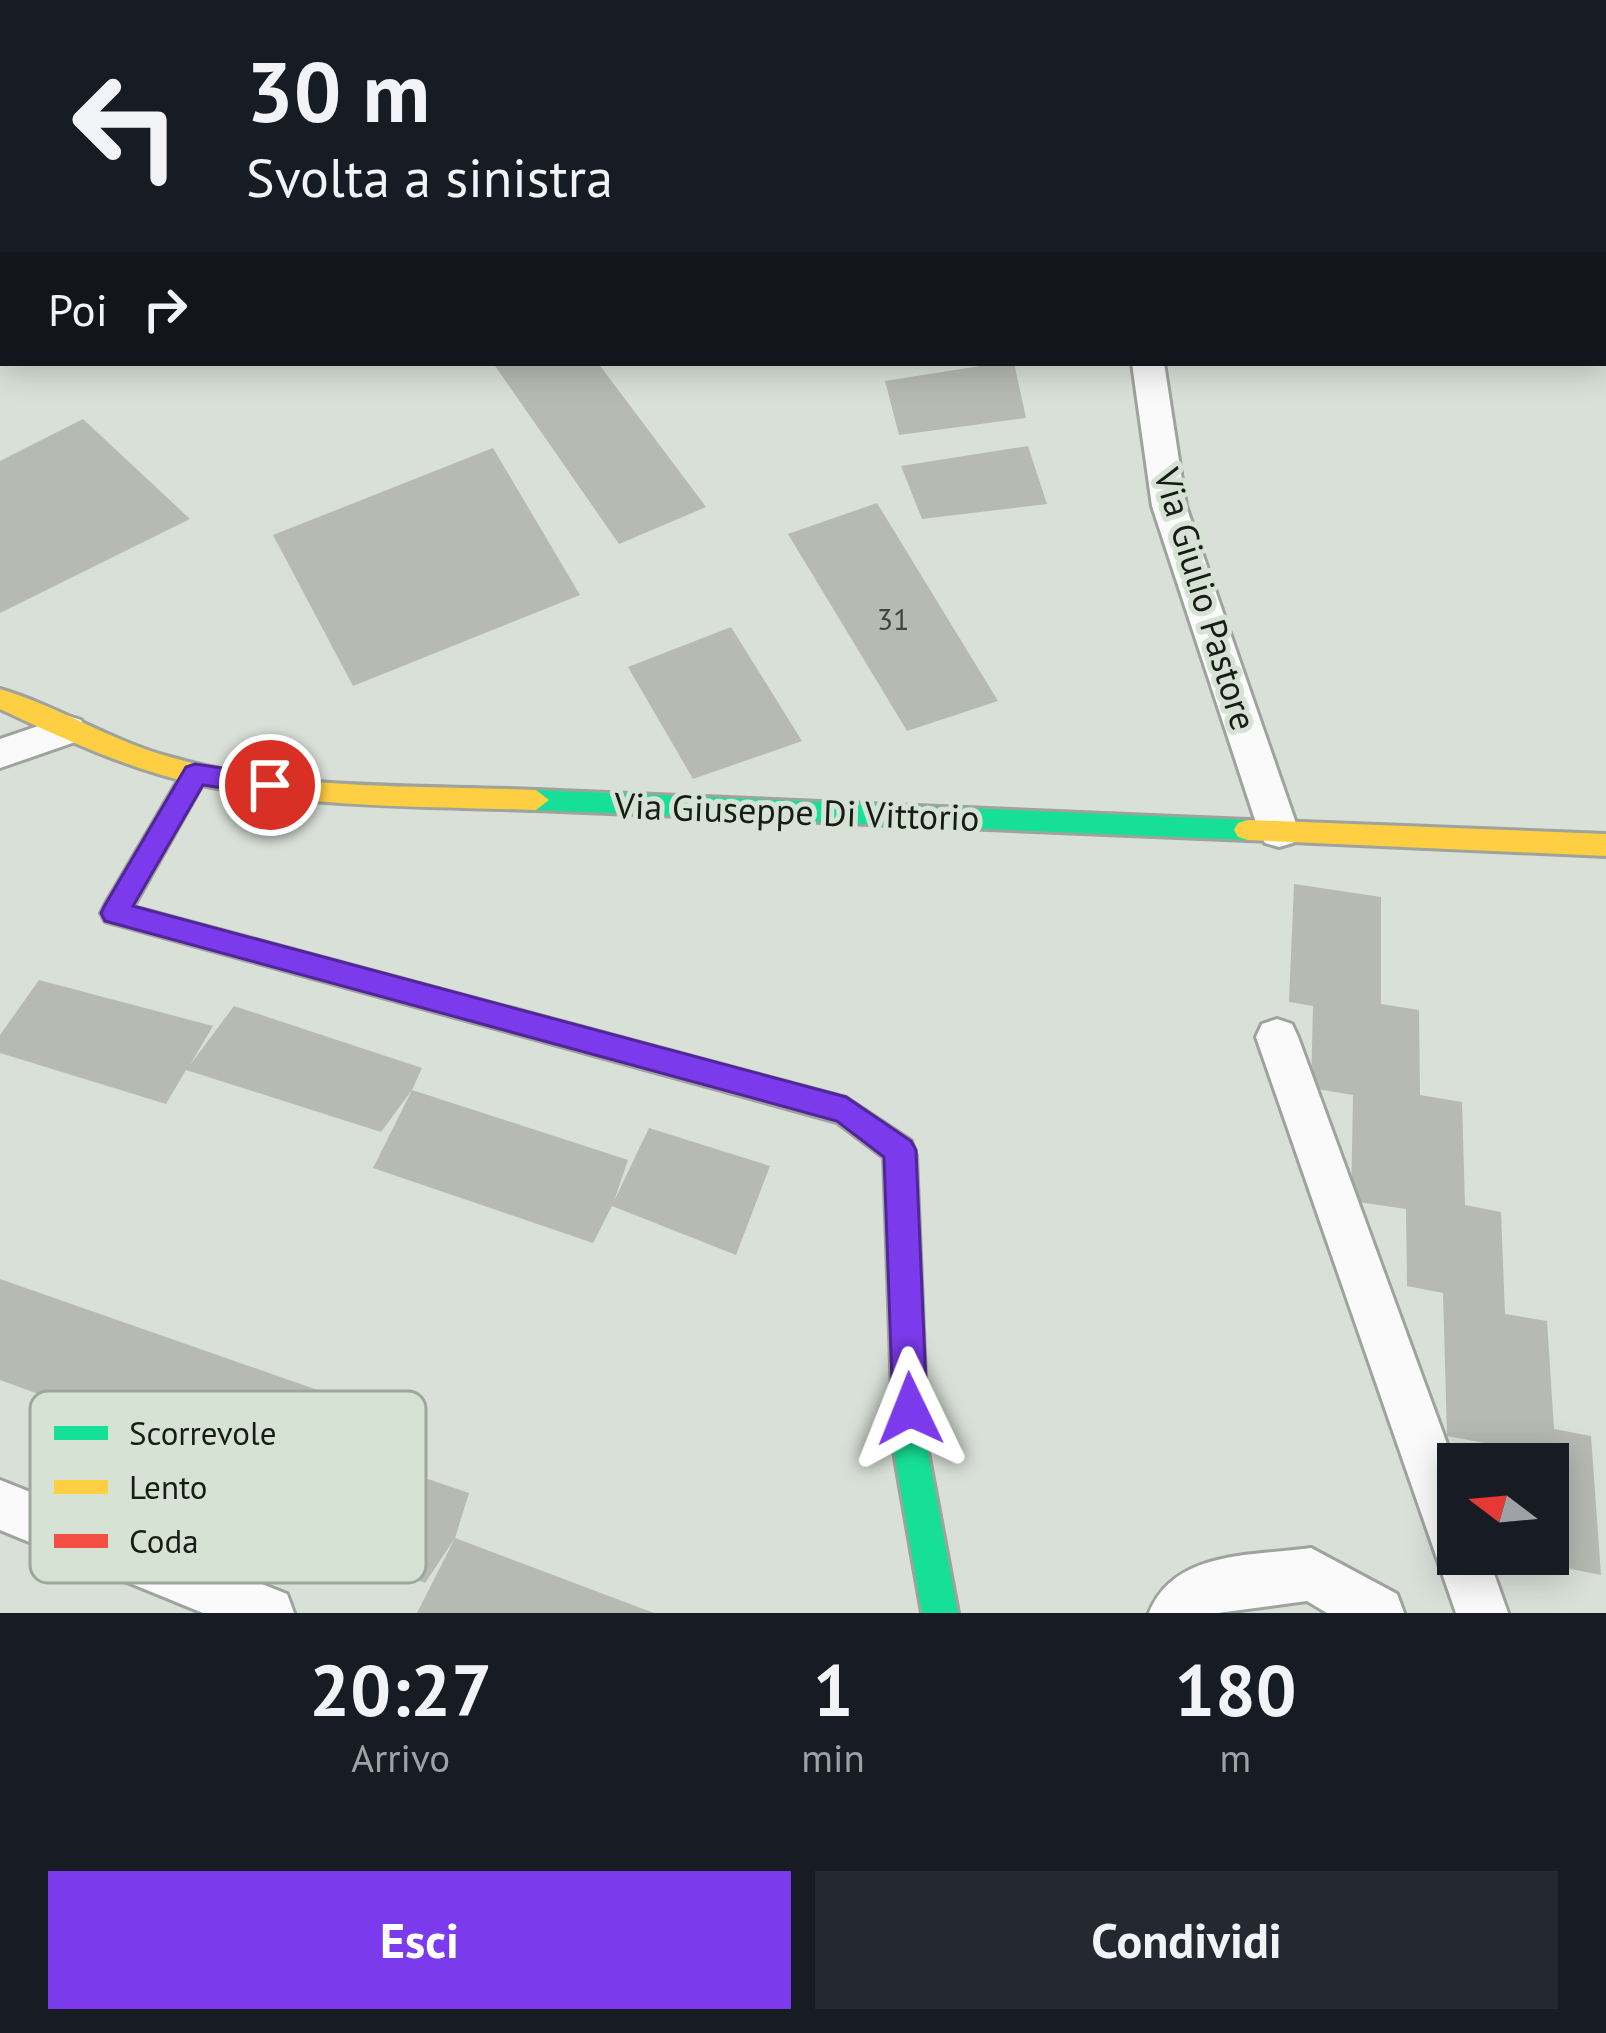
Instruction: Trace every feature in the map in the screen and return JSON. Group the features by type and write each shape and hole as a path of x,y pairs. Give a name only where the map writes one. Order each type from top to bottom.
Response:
{"street":[{"name":"Via Giulio Pastore","path":"1148,366 1169,506 1279,832"},
{"name":"Via Giuseppe Di Vittorio","path":"0,698 68,730 195,774 308,790 1606,845"},
{"path":"0,754 68,730"},
{"path":"195,774 115,913 846,1111 900,1150 911,1452 940,1613"},
{"path":"1276,1037 1437,1486"},
{"path":"0,1505 30,1517"},
{"path":"1175,1613 1202,1588 1311,1574 1378,1613"},
{"path":"1468,1575 1482,1613"},
{"path":"194,1583 268,1613"}],"building":[{"path":"495,366 600,366 706,507 619,544"},
{"path":"980,366 1015,366 1026,418 899,435 885,381"},
{"path":"83,419 190,519 0,613 0,461"},
{"path":"1028,446 1047,504 922,519 901,466"},
{"path":"493,448 580,595 353,686 273,535"},
{"path":"877,503 998,701 907,731 788,534"},
{"path":"731,627 802,741 693,779 628,667"},
{"path":"1294,884 1381,897 1381,1004 1419,1010 1420,1095 1462,1102 1465,1205 1501,1212 1505,1314 1547,1321 1554,1429 1591,1436 1601,1575 1569,1569 1569,1443 1485,1443 1447,1436 1443,1293 1407,1286 1406,1209 1351,1201 1353,1095 1311,1088 1313,1006 1289,1002"},
{"path":"39,980 213,1026 190,1065 234,1006 422,1068 381,1132 186,1070 166,1104 0,1053 0,1035"},
{"path":"412,1090 628,1160 614,1201 649,1128 770,1166 736,1255 612,1206 593,1243 373,1168"},
{"path":"0,1279 321,1391 30,1391 0,1380"},
{"path":"426,1478 469,1493 455,1538 426,1582"},
{"path":"455,1538 654,1613 417,1613"}],"traffic: fast":[{"path":"536,800 1248,830"},
{"path":"900,1156 911,1452 940,1613"}],"traffic: slow":[{"path":"0,698 122,751 172,768 239,782 323,791 536,800"},
{"path":"1248,830 1606,845"}],"traffic: jam":[{"path":"195,774 115,913 846,1111 900,1151 900,1156"}],"route":[{"path":"270,785 195,774 115,913 846,1111 900,1150 910,1409"}]}
